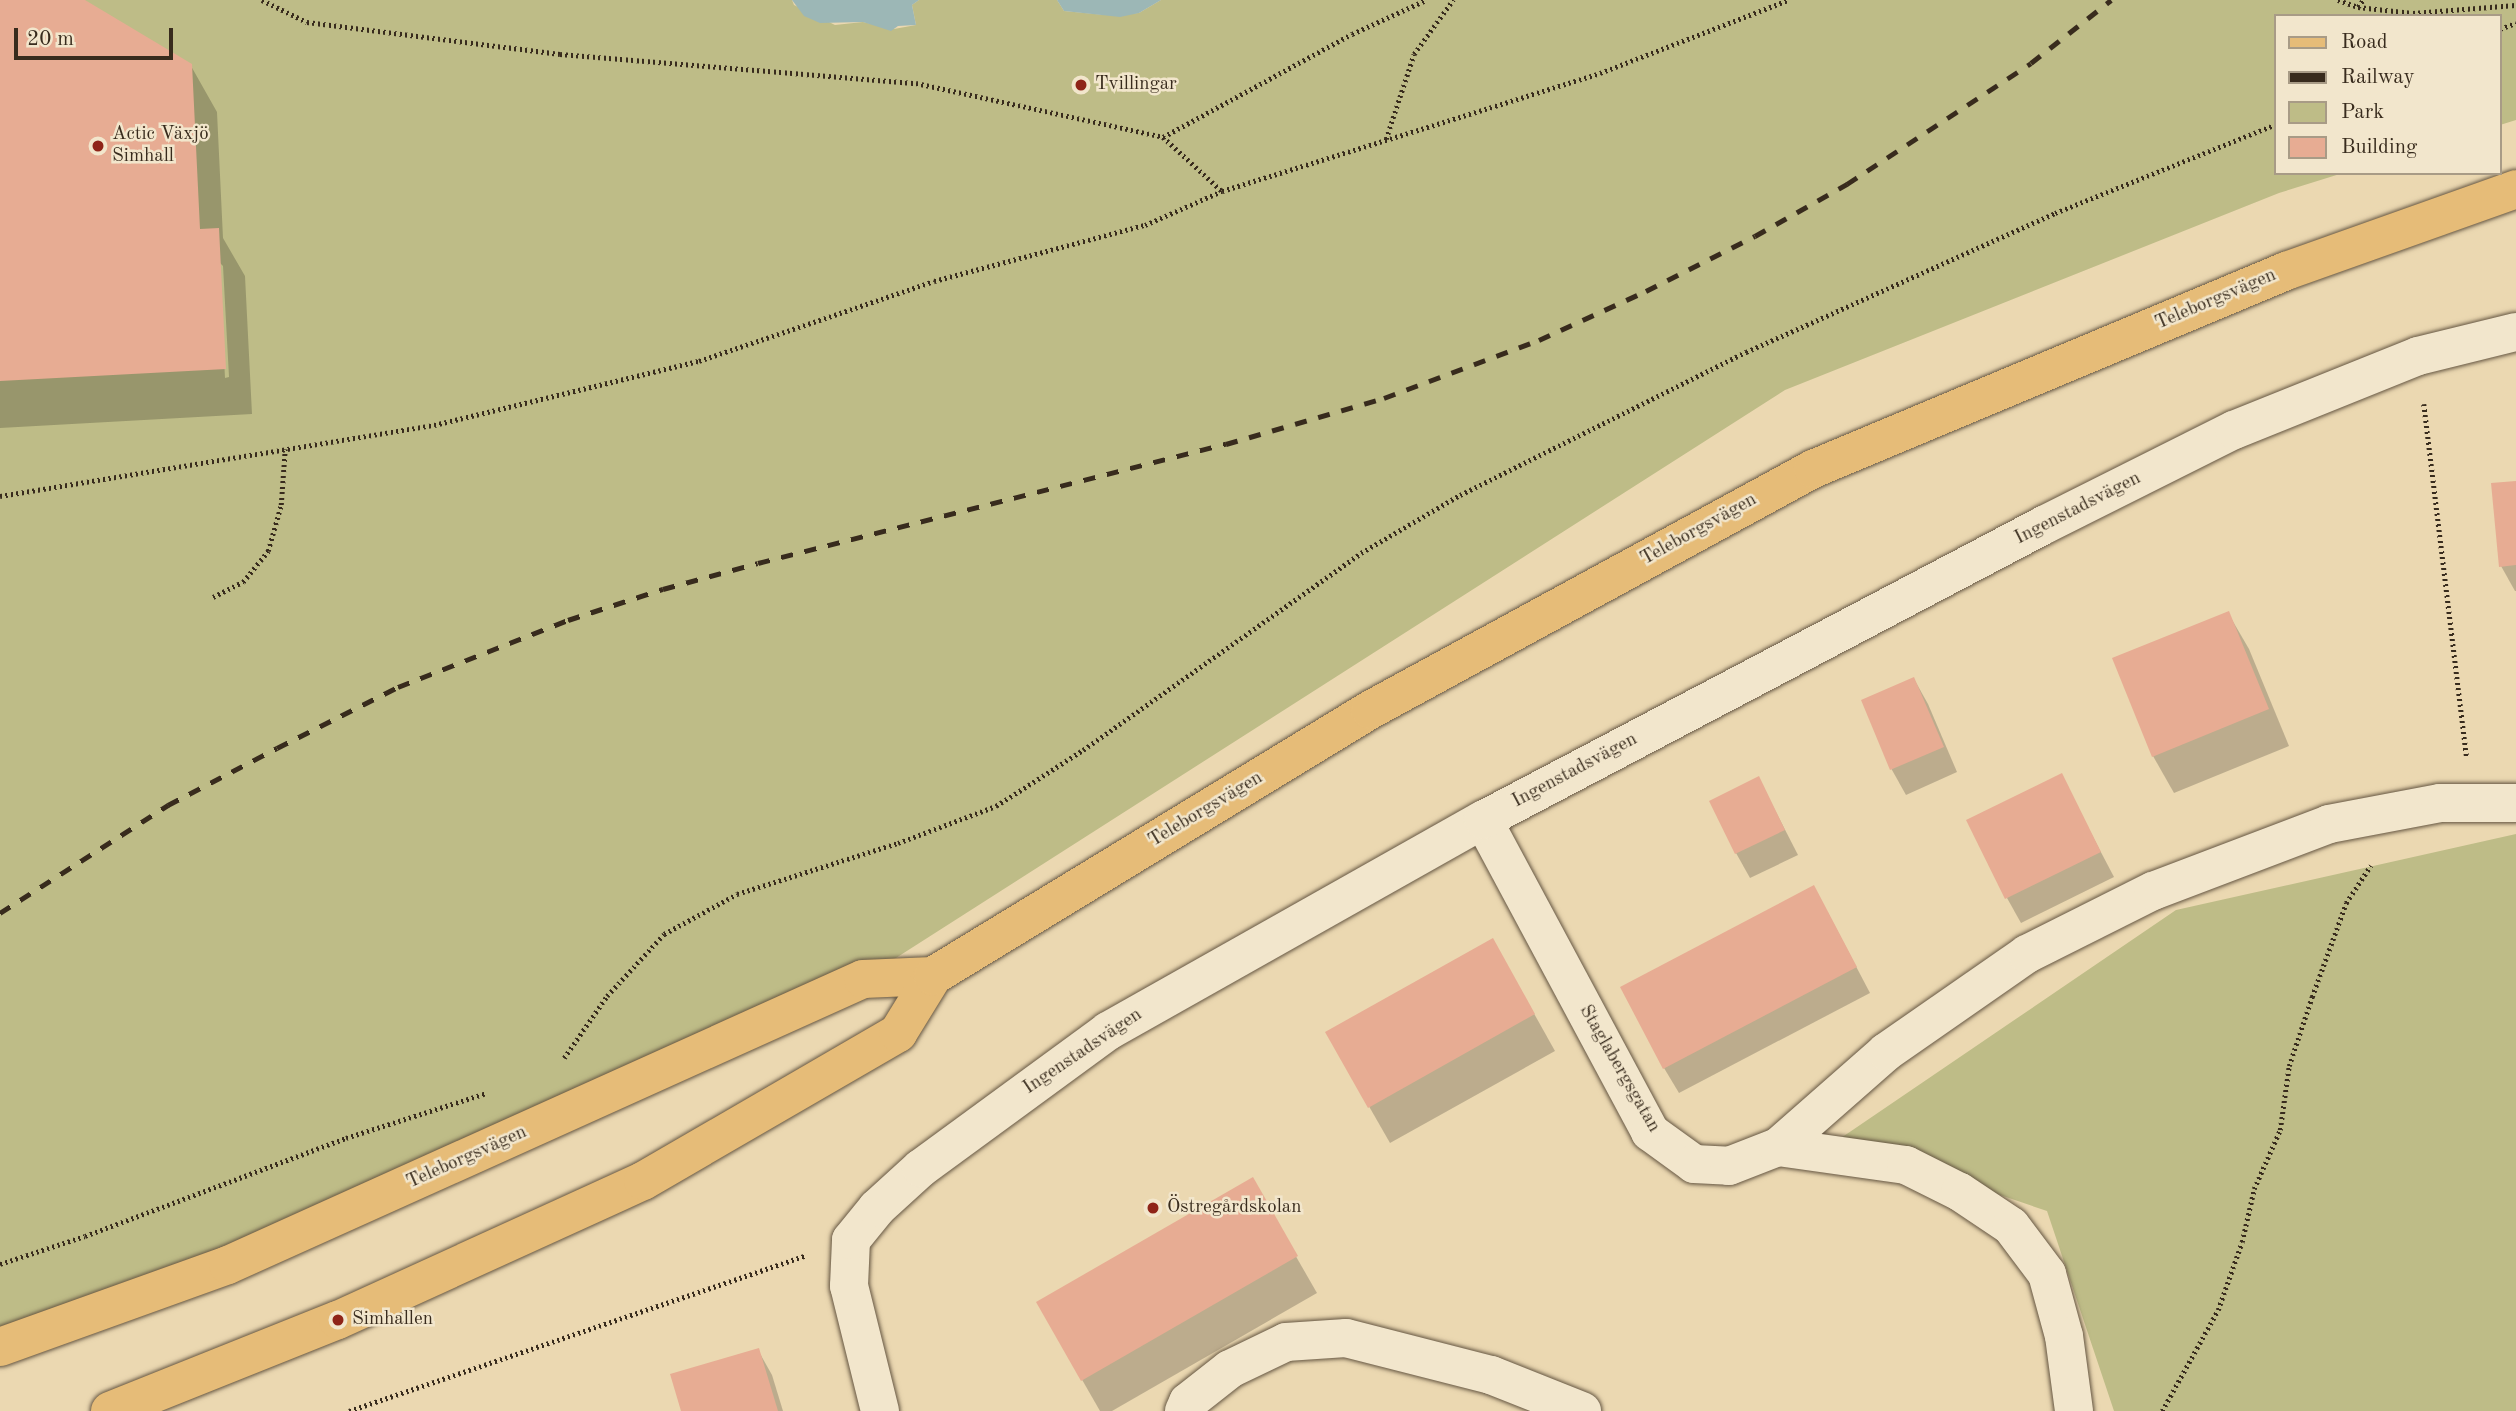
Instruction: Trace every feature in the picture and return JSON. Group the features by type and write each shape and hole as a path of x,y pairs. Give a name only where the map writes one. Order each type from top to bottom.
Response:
{"main road":[{"name":"Teleborgsvägen","path":"110,1411 338,1320 643,1181 898,1033 933,976 1370,710 1813,468 2286,271 2516,189"},
{"name":"Teleborgsvägen","path":"0,1347 228,1265 863,979 933,976"}],"street":[{"name":"Ingenstadsvägen","path":"851,1240 877,1208 921,1168 1108,1031 1483,820 2044,525 2234,429 2418,356 2516,332"},
{"path":"1778,1147 1886,1052 2027,954 2153,891 2316,829 2440,803 2516,803"},
{"name":"Staglabergsgatan","path":"1483,820 1650,1132 1694,1164 1729,1166 1778,1147 1906,1165 1960,1192 2011,1226 2047,1275 2064,1336 2074,1411"},
{"path":"851,1240 849,1286 880,1411"},
{"path":"1184,1411 1188,1402 1230,1369 1286,1342 1346,1338 1491,1375 1582,1411"}],"path":[{"path":"262,0 306,22 560,54 916,83 1163,137 1222,191"},
{"path":"1163,137 1352,34 1426,0"},
{"path":"1386,140 1414,54 1453,0"},
{"path":"0,496 434,425 699,360 934,281 1145,225 1222,191 1600,73 1788,0"},
{"path":"2338,0 2358,7 2413,13 2516,5"},
{"path":"2358,7 2362,0"},
{"path":"559,1062 568,1055 607,996 664,934 737,894 898,843 996,806 1083,750 1361,553 1460,495 1758,346 2055,213 2274,125"},
{"path":"2418,356 2473,803"},
{"path":"213,597 243,582 268,551 281,506 285,449"},
{"path":"2162,1411 2218,1310 2242,1242 2254,1189 2280,1130 2289,1066 2346,903 2409,809"},
{"path":"0,1264 85,1236 346,1138 489,1093"},
{"path":"349,1411 851,1240"}],"green space":[{"path":"0,0 792,0 794,5 835,25 863,22 894,29 916,25 912,5 919,0 1057,0 1064,11 1105,15 1139,13 1161,0 2516,0 2516,120 2502,124 2502,14 2274,14 2274,175 2337,175 2279,193 1785,390 863,979 0,1347"},
{"path":"2516,834 2516,1411 2114,1411 2047,1211 1838,1140 2176,910"}],"water":[{"path":"792,0 919,0 912,5 916,25 898,26 891,31 863,22 820,23 804,16"},
{"path":"1057,0 1161,0 1139,13 1120,17 1064,11"}],"building":[{"name":"Actic Växjö Simhall","path":"0,0 85,0 192,64 200,229 219,228 226,369 0,381"},
{"path":"2516,481 2516,565 2499,567 2491,483"},
{"path":"2229,611 2269,709 2152,757 2112,658"},
{"path":"1914,677 1944,747 1890,770 1861,700"},
{"path":"2062,773 2101,852 2005,899 1966,820"},
{"path":"1759,776 1785,830 1735,854 1709,801"},
{"path":"1814,885 1857,967 1663,1069 1620,987"},
{"path":"1493,938 1535,1014 1368,1108 1325,1032"},
{"path":"1253,1177 1298,1256 1081,1381 1036,1302"},
{"path":"759,1348 778,1411 681,1411 670,1374"}],"railway":[{"path":"0,913 168,805 277,748 398,687 568,620 663,589 758,563 1226,444 1384,398 1539,340 1646,291 1755,236 1847,184 2031,63 2111,0"}],"place":[{"name":"Tvillingar","path":"1081,85"},
{"name":"Actic Växjö Simhall","path":"98,146"},
{"name":"Östregårdskolan","path":"1153,1208"},
{"name":"Simhallen","path":"338,1320"}]}
